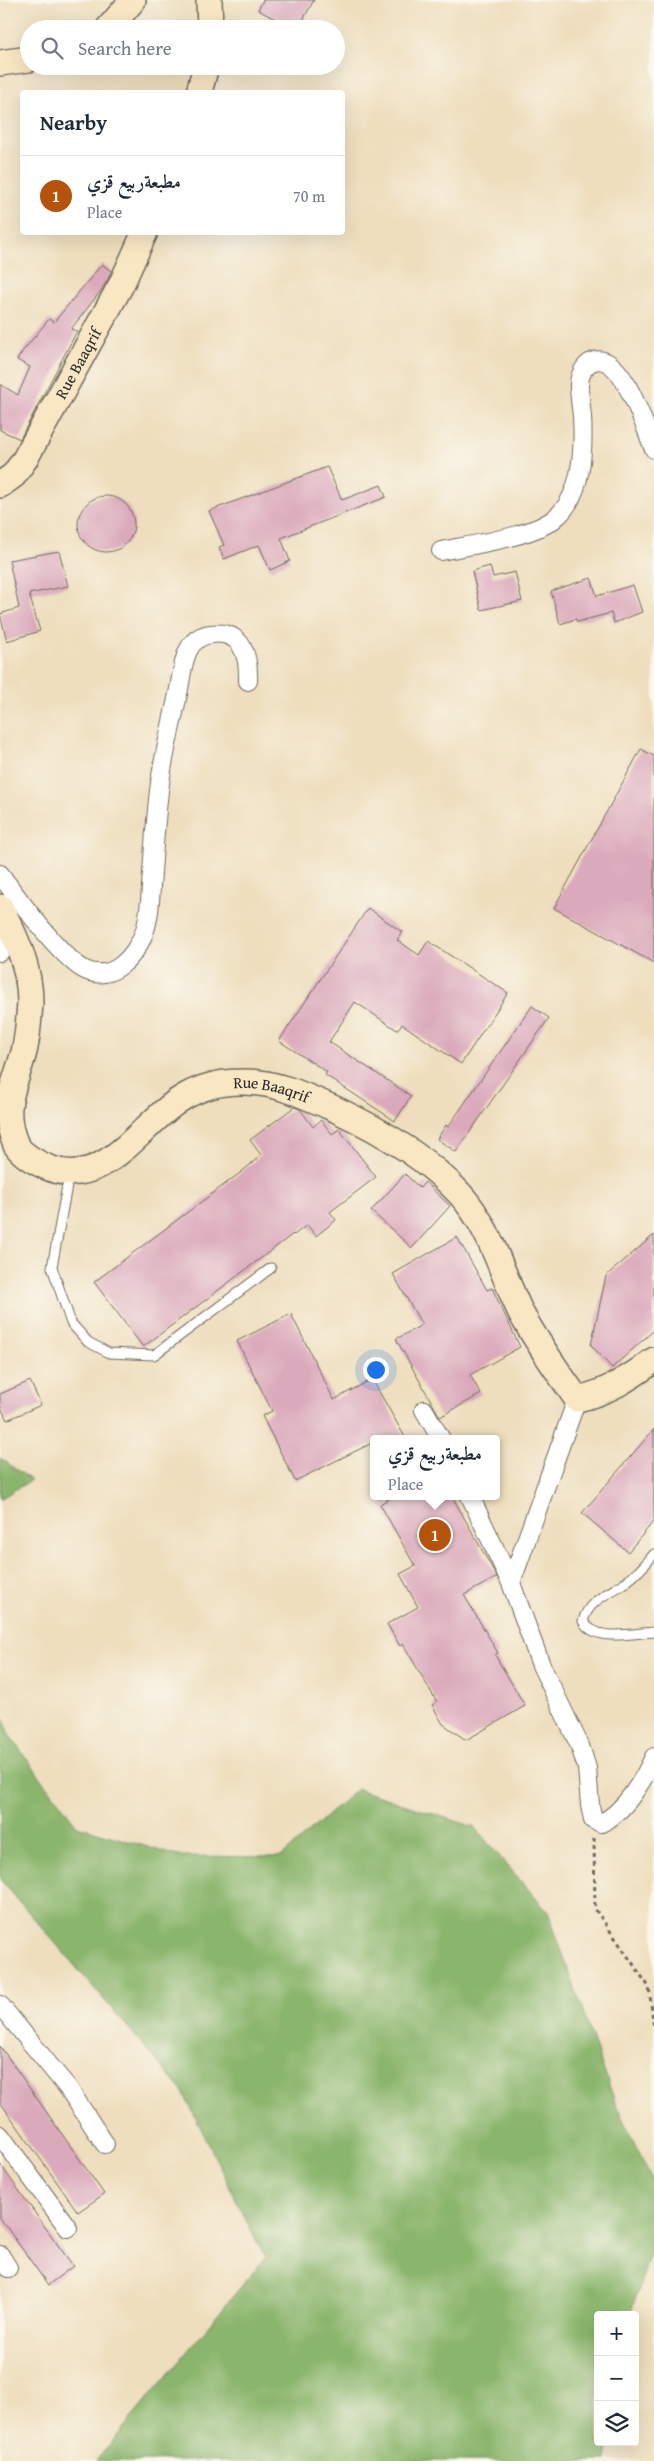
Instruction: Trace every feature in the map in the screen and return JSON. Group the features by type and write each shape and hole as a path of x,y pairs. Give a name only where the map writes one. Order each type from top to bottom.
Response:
{"street":[{"path":"116,20 133,0"},
{"path":"209,0 210,20"},
{"path":"0,63 20,60"},
{"path":"200,90 204,75"},
{"name":"Rue Baaqrif","path":"0,485 14,475 25,459 124,279 144,235"},
{"path":"441,552 519,533 554,520 564,509 573,493 581,462 582,442 579,384 582,371 589,363 596,360 605,360 617,369 627,385 654,449"},
{"path":"0,874 41,927 70,959 85,970 100,973 112,972 123,965 144,932 150,904 160,781 184,656 196,639 205,634 220,633 237,640 245,650 249,663 248,681"},
{"path":"0,952 4,914"},
{"name":"Rue Baaqrif","path":"4,914 22,954 30,1001 24,1052 8,1087 2,1109 6,1127 16,1146 28,1157 57,1171 86,1170 106,1162 125,1148 170,1107 185,1096 212,1085 241,1082 270,1084 311,1098 361,1121 405,1147 433,1169 462,1196 484,1229 522,1315 577,1399"},
{"path":"511,1583 577,1399 596,1395 620,1383 654,1360"},
{"path":"424,1410 439,1435"},
{"path":"472,1500 511,1583 541,1665 584,1757 594,1820 601,1823 611,1817 638,1787 654,1757"},
{"path":"0,2005 68,2088 105,2144"},
{"path":"0,2135 68,2228"}],"lane":[{"path":"69,1172 52,1267 71,1323 88,1342 109,1353 154,1356 270,1268"},
{"path":"654,1554 627,1582 591,1604 585,1612 583,1621 587,1628 600,1634 654,1632"}],"path":[{"path":"594,1820 595,1909 649,1987 654,2029"}],"green space":[{"path":"0,1458 31,1480 0,1499"},
{"path":"0,1711 12,1739 77,1826 178,1856 281,1857 357,1789 474,1827 548,1912 616,2105 654,2184 654,2242 631,2311 594,2311 594,2446 608,2446 606,2461 96,2461 265,2258 182,2090 0,1879"}],"building":[{"path":"263,0 314,0 303,20 277,20 258,10"},
{"path":"102,264 111,271 108,279 71,329 77,331 20,439 0,430 0,384 18,395 30,367 17,360 22,352 49,319 54,322"},
{"path":"327,467 342,500 381,485 386,497 281,538 290,561 270,570 259,545 224,559 219,547 224,545 209,511"},
{"path":"106,496 117,498 126,504 132,513 134,524 132,535 126,544 117,550 106,552 95,550 86,544 80,535 78,524 80,513 86,504 95,498"},
{"path":"59,551 68,586 29,594 40,631 7,641 0,614 19,608 9,560"},
{"path":"490,566 493,577 515,572 522,601 481,610 472,571"},
{"path":"591,578 597,596 633,585 642,612 614,623 611,613 577,622 576,619 560,624 551,591"},
{"path":"641,749 654,756 654,963 554,908"},
{"path":"368,908 402,932 397,940 419,955 428,941 508,993 461,1064 402,1024 397,1030 355,1002 329,1042 411,1096 395,1121 325,1075 327,1072 279,1041"},
{"path":"532,1006 549,1018 456,1152 437,1139 446,1125 448,1127"},
{"path":"294,1107 300,1109 313,1127 321,1120 332,1134 339,1129 376,1177 330,1212 336,1220 316,1236 307,1225 143,1347 94,1282 244,1170 261,1155 250,1140"},
{"path":"405,1174 420,1188 425,1182 450,1206 412,1248 371,1211"},
{"path":"654,1235 654,1330 612,1368 591,1345 606,1276"},
{"path":"457,1237 487,1290 492,1288 520,1347 470,1375 481,1394 440,1417 396,1339 422,1325 393,1274"},
{"path":"291,1314 334,1400 372,1379 404,1435 370,1435 370,1444 295,1481 262,1416 272,1411 237,1341"},
{"path":"30,1381 41,1405 7,1420 0,1405 0,1394"},
{"path":"654,1429 654,1521 628,1552 582,1513"},
{"path":"387,1500 454,1500 497,1577 464,1595 498,1653 495,1655 525,1706 466,1740 443,1724 432,1705 437,1702 403,1644 400,1646 387,1624 418,1607 400,1574 415,1566 380,1504"},
{"path":"0,2046 104,2194 78,2212 0,2102"},
{"path":"0,2164 73,2266 48,2285 0,2218"}],"place":[{"name":"مطبعةربيع قزي","path":"435,1535"}]}
